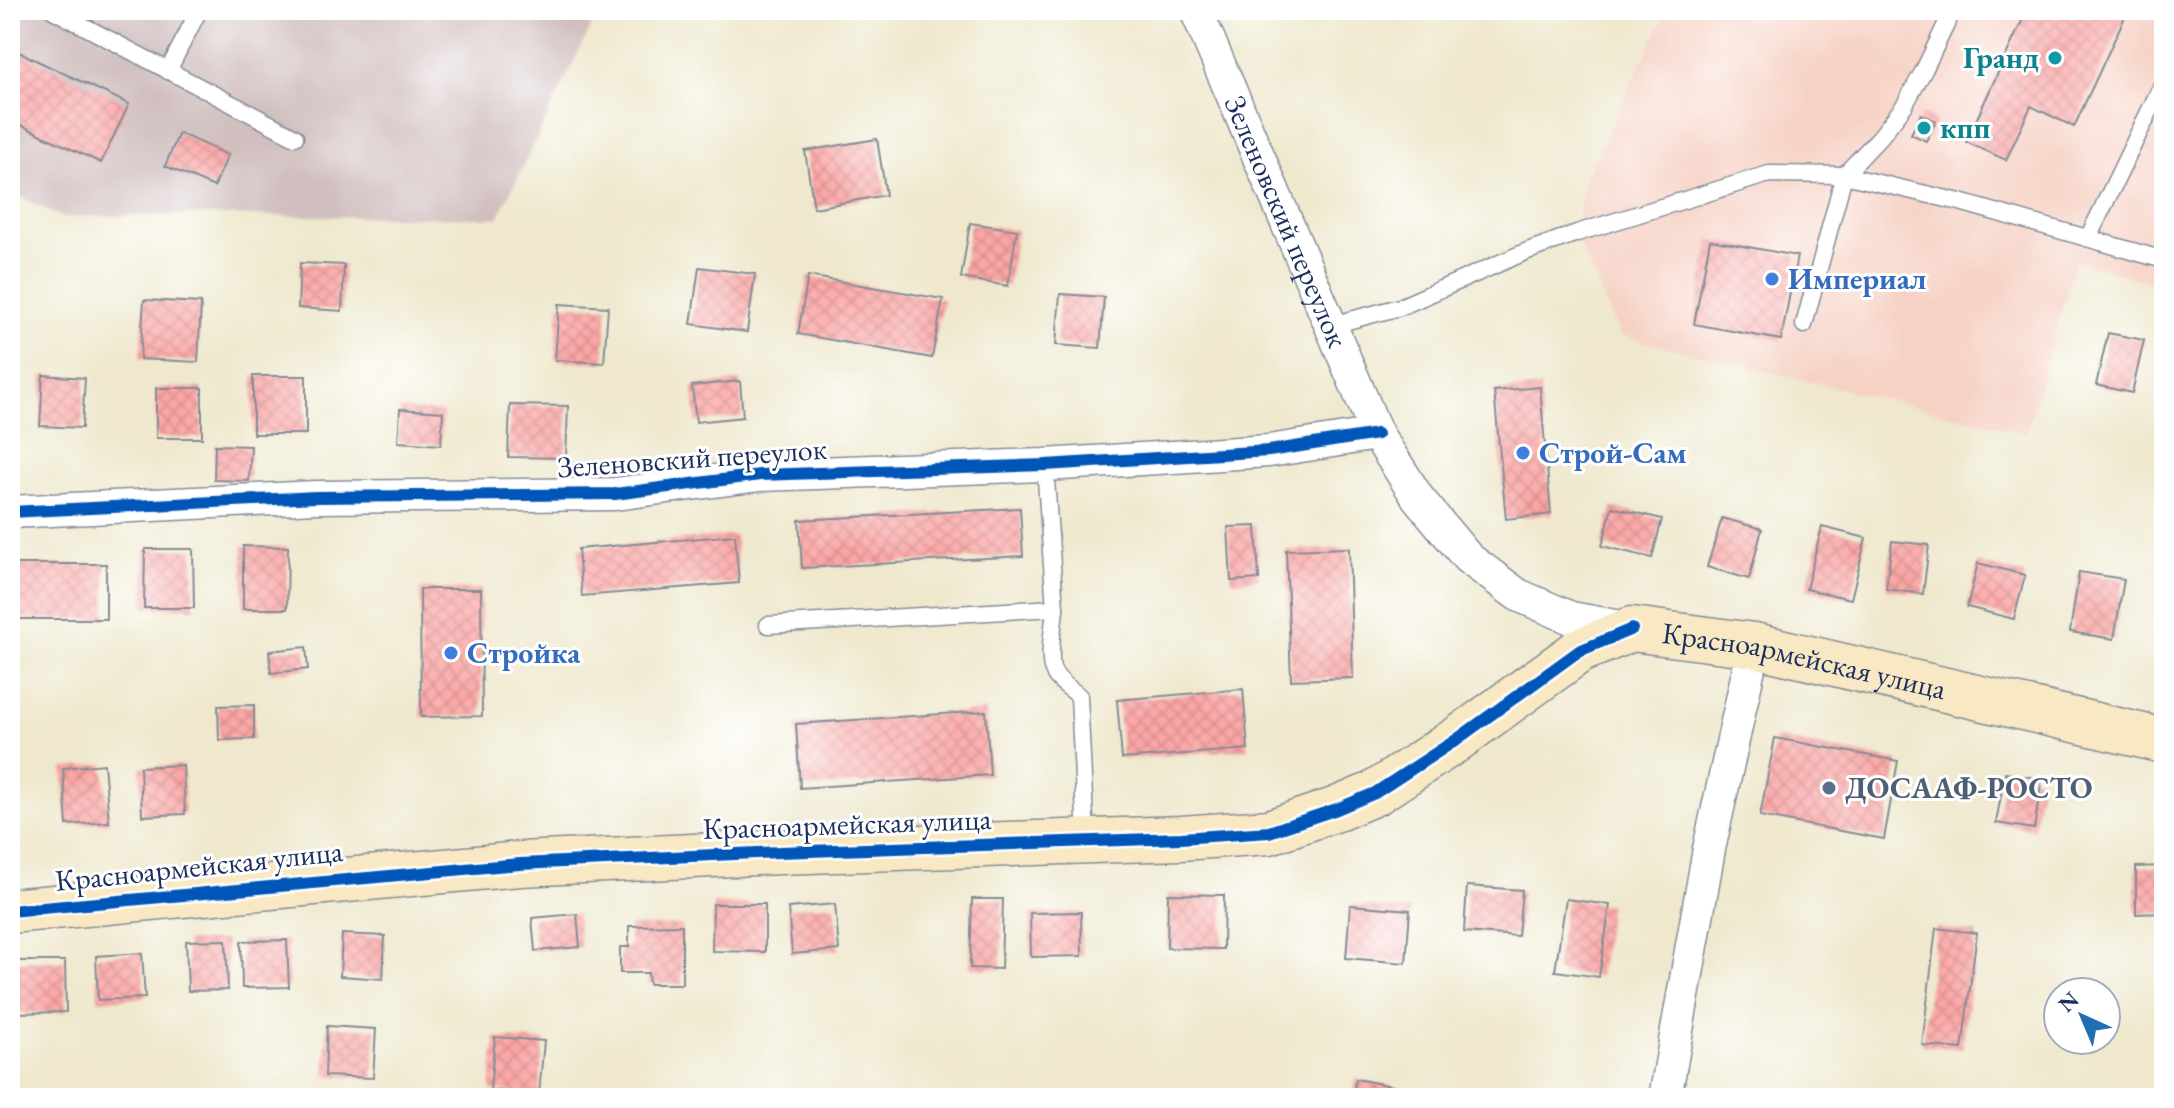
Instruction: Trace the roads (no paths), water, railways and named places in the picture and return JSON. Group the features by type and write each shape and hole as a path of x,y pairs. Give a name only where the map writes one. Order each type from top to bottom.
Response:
{"street":[{"name":"Зеленовский переулок","path":"1196,10 1377,434 1418,498 1468,558 1518,595 1571,618 1632,629"},
{"name":"Зеленовский переулок","path":"10,512 316,497 615,494 760,475 1045,465 1269,451 1377,434"},
{"name":"Красноармейская улица","path":"10,911 520,864 1269,832 1375,793 1456,740 1579,651 1632,629 1754,645 2164,741"},
{"path":"1665,1098 1709,849 1754,645"}],"lane":[{"path":"53,10 295,137"},
{"path":"168,71 199,10"},
{"path":"1804,325 1844,175 1904,106 1953,10"},
{"path":"2088,238 2164,81"},
{"path":"1332,325 1400,307 1525,252 1577,233 1769,174 1844,175 1960,202 2164,260"},
{"path":"1045,465 1055,608 1052,670 1079,696 1086,841"},
{"path":"768,625 1055,608"}],"place":[{"name":"Гранд","path":"2055,58"},
{"name":"кпп","path":"1924,128"},
{"name":"Империал","path":"1772,279"},
{"name":"Строй-Сам","path":"1523,453"},
{"name":"Стройка","path":"451,653"},
{"name":"ДОСААФ-РОСТО","path":"1829,788"}]}
